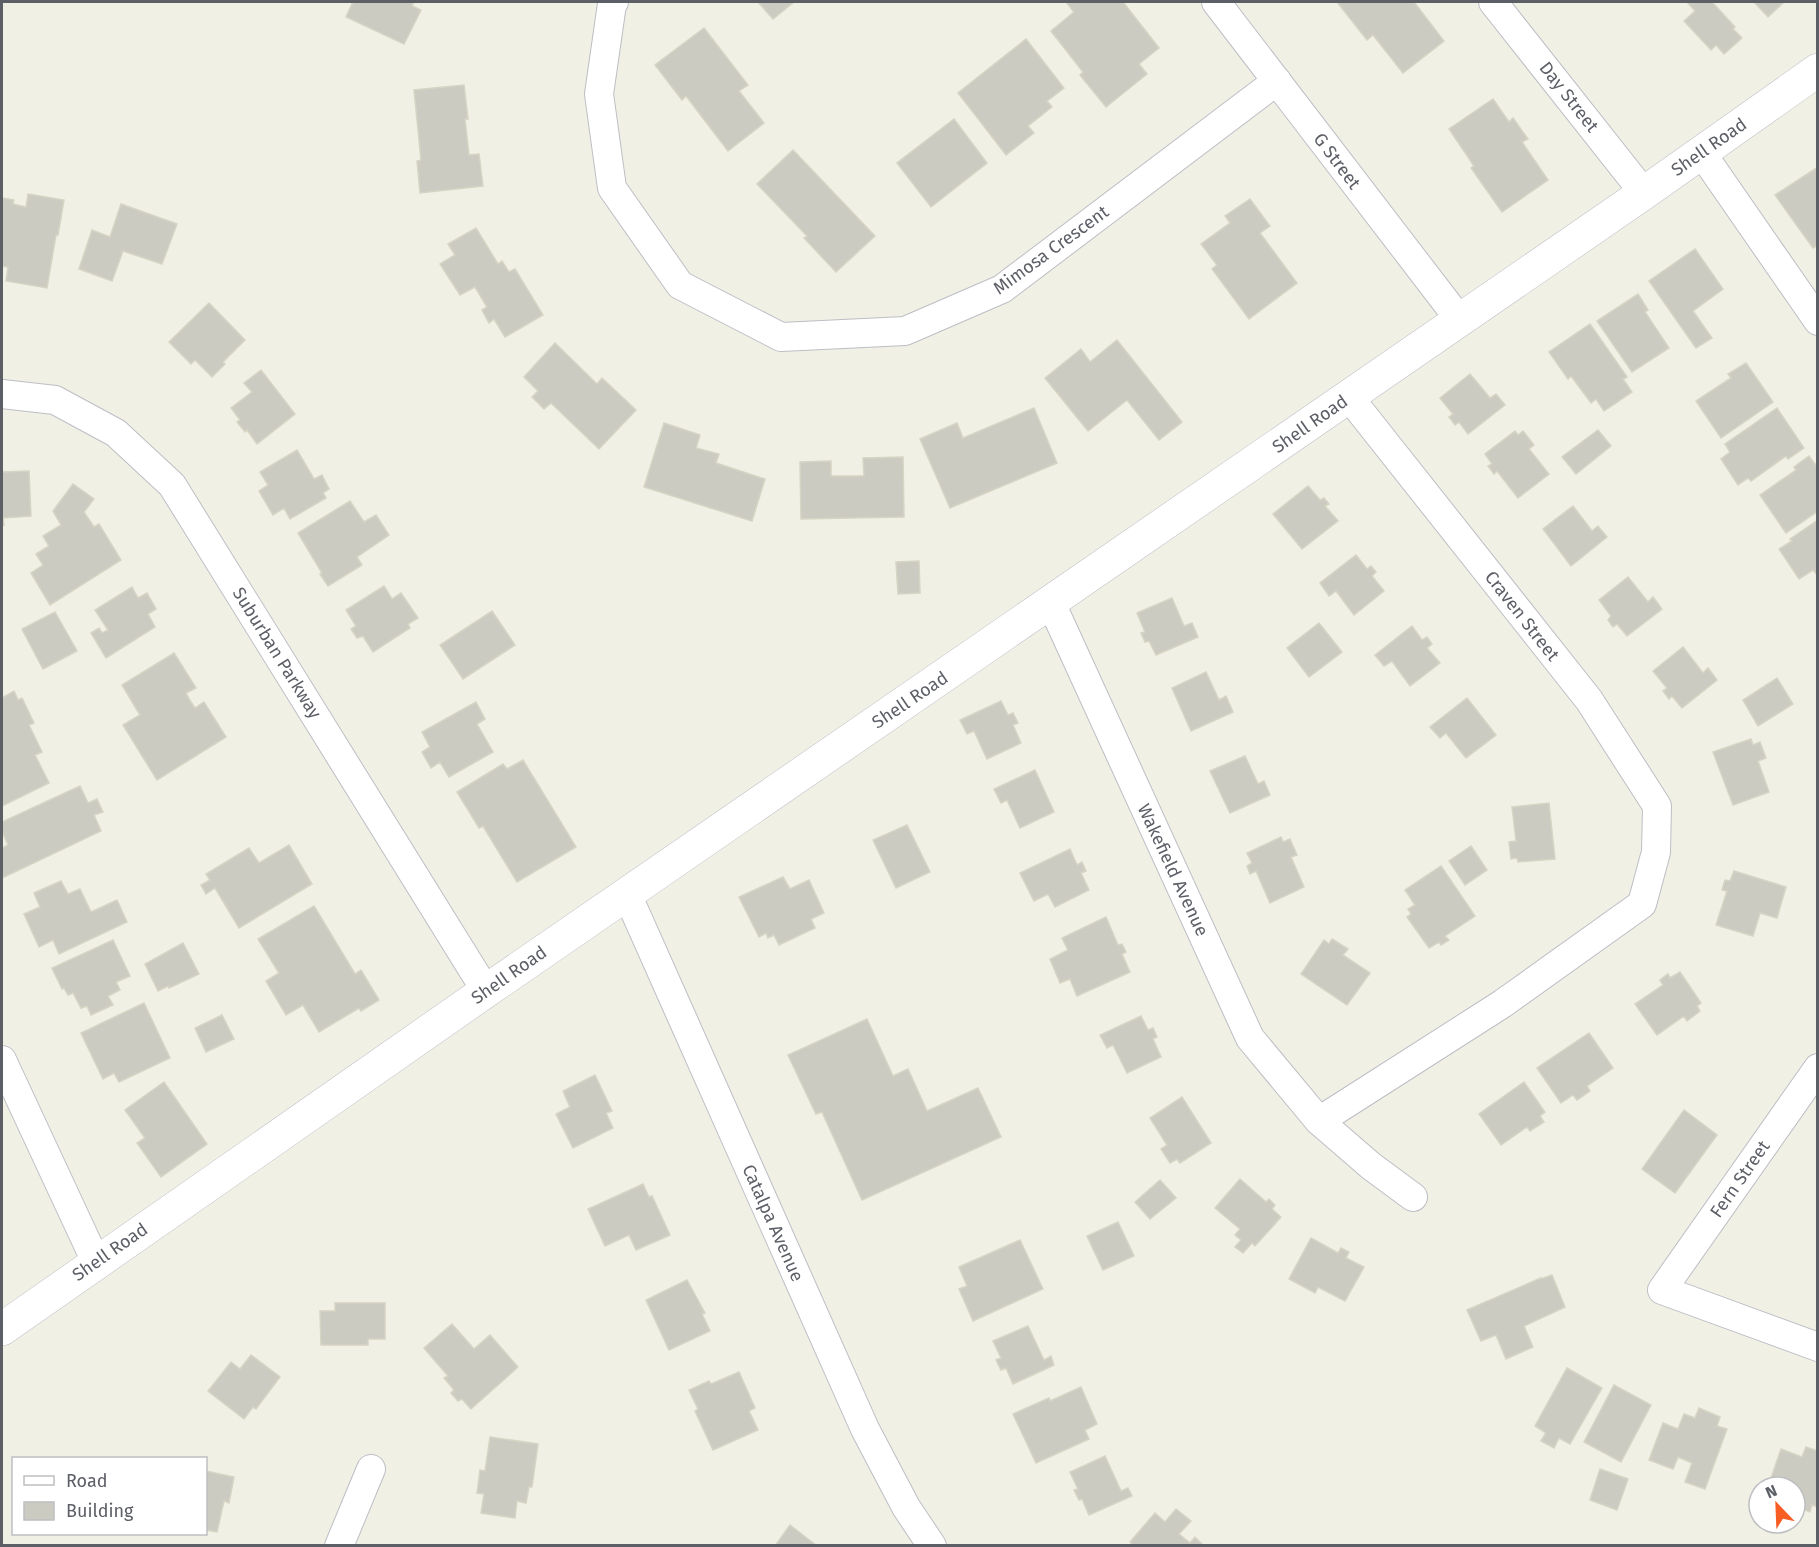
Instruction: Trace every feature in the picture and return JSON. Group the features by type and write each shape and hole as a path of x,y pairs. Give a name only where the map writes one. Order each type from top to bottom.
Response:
{"street":[{"name":"Mimosa Crescent","path":"614,2 599,94 612,188 680,285 781,337 905,331 1002,289 1277,81"},
{"name":"G Street","path":"1216,2 1459,320"},
{"name":"Day Street","path":"1493,2 1644,193"},
{"name":"Shell Road","path":"2,1329 486,991 1349,397 1818,70"},
{"path":"1701,152 1818,321"},
{"name":"Suburban Parkway","path":"2,394 55,400 117,433 172,485 486,991"},
{"name":"Craven Street","path":"1319,1121 1502,1004 1642,904 1656,852 1657,806 1588,700 1349,397"},
{"name":"Wakefield Avenue","path":"1051,603 1250,1038 1319,1121 1371,1166 1413,1197"},
{"name":"Catalpa Avenue","path":"627,894 865,1429 906,1507 932,1545"},
{"path":"2,1060 96,1262"},
{"name":"Fern Street","path":"1818,1068 1662,1290 1818,1347"},
{"path":"339,1545 371,1469"}],"building":[{"path":"353,2 414,2 412,6 421,10 404,44 346,17"},
{"path":"758,2 794,2 773,19"},
{"path":"1066,2 1123,2 1159,48 1139,64 1147,74 1106,107 1080,75 1083,72 1051,31 1074,12"},
{"path":"1337,2 1414,2 1444,41 1403,73 1373,35 1367,40"},
{"path":"1687,2 1712,2 1742,38 1724,54 1716,45 1711,50 1684,21 1695,11"},
{"path":"1754,2 1784,2 1768,17"},
{"path":"704,28 748,85 739,91 764,123 728,151 686,96 682,100 655,65"},
{"path":"1026,39 1064,88 1047,101 1052,107 1028,126 1034,133 1006,155 958,93"},
{"path":"464,85 469,155 479,154 483,186 420,193 417,161 421,160 414,90"},
{"path":"1493,99 1509,122 1513,118 1528,139 1522,142 1548,180 1502,212 1471,168 1474,166 1449,129"},
{"path":"954,119 987,163 931,207 897,163"},
{"path":"793,150 875,236 836,272 804,238 807,236 757,184"},
{"path":"1818,167 1818,245 1813,248 1775,195"},
{"path":"28,194 64,200 47,288 6,281 8,267 2,266 2,198 14,200 13,204 26,207"},
{"path":"1250,199 1270,226 1260,233 1297,283 1249,319 1212,269 1217,265 1201,244 1230,223 1225,216"},
{"path":"121,204 177,224 162,264 123,251 112,281 79,269 92,230 110,237"},
{"path":"476,228 498,264 502,261 509,272 515,269 543,315 505,337 494,319 489,323 482,310 487,307 475,287 460,295 440,264 455,255 448,244"},
{"path":"1695,249 1723,289 1693,311 1712,338 1696,348 1649,281"},
{"path":"1638,294 1648,310 1645,312 1669,348 1632,372 1597,321"},
{"path":"209,303 245,340 212,377 195,360 191,364 169,342"},
{"path":"1590,324 1627,377 1623,379 1632,392 1604,411 1596,399 1591,403 1571,376 1568,379 1549,352"},
{"path":"1117,340 1182,422 1159,440 1127,400 1088,431 1045,378 1081,349 1090,362"},
{"path":"555,343 597,384 602,378 636,410 599,449 551,403 544,409 532,397 538,391 524,377"},
{"path":"1746,363 1773,402 1721,438 1696,401 1731,378 1728,374"},
{"path":"261,370 295,414 257,444 247,430 245,432 237,422 240,420 231,408 252,392 244,383"},
{"path":"1470,374 1490,398 1496,394 1505,405 1468,434 1459,422 1455,425 1449,417 1453,414 1440,398"},
{"path":"1034,408 1057,463 950,508 920,439 957,423 963,438"},
{"path":"1777,408 1804,448 1788,459 1786,456 1751,481 1748,478 1738,485 1721,459 1730,452 1725,444"},
{"path":"664,423 700,435 696,448 719,454 716,463 765,479 752,521 644,487"},
{"path":"1598,430 1611,446 1576,474 1562,457"},
{"path":"1515,431 1518,435 1523,431 1534,445 1529,449 1549,474 1518,498 1497,471 1494,474 1488,466 1492,464 1485,454"},
{"path":"297,450 314,479 322,475 329,489 323,493 326,498 290,519 284,508 273,515 259,491 268,485 260,472"},
{"path":"1809,456 1818,468 1818,511 1786,533 1760,495 1796,470 1794,467"},
{"path":"903,457 904,517 801,519 800,462 831,461 831,476 864,476 863,458"},
{"path":"29,471 31,516 3,518 4,525 2,525 2,472"},
{"path":"73,484 94,499 84,512 94,527 99,524 121,560 50,605 31,573 43,565 36,554 49,546 43,536 61,525 53,511"},
{"path":"1308,486 1320,500 1324,498 1329,504 1325,506 1338,521 1302,549 1273,514"},
{"path":"350,501 364,522 376,515 389,535 357,557 362,565 328,586 298,533"},
{"path":"1573,506 1592,531 1598,526 1607,537 1571,566 1543,529"},
{"path":"1818,520 1818,576 1813,570 1799,579 1779,549"},
{"path":"1356,555 1367,569 1371,566 1376,572 1372,576 1384,591 1354,615 1336,591 1329,596 1320,583"},
{"path":"919,561 920,593 898,594 896,562"},
{"path":"1628,577 1648,602 1653,597 1662,609 1627,636 1617,624 1613,627 1608,620 1611,616 1599,600"},
{"path":"384,586 392,599 401,593 418,618 408,624 410,628 373,652 363,636 357,638 351,629 356,626 346,610"},
{"path":"132,587 138,598 147,593 156,609 148,614 155,627 106,658 91,633 99,628 102,633 108,630 95,610"},
{"path":"1172,598 1184,626 1192,623 1198,637 1156,655 1149,641 1145,642 1141,633 1145,632 1137,613"},
{"path":"492,611 515,645 463,679 440,645"},
{"path":"55,612 77,651 43,669 22,629"},
{"path":"1319,623 1342,652 1309,677 1287,648"},
{"path":"1412,626 1422,640 1427,637 1432,644 1427,648 1440,663 1410,686 1392,661 1384,666 1375,655"},
{"path":"1683,647 1703,673 1708,668 1717,680 1682,708 1672,696 1669,699 1663,691 1667,688 1653,671"},
{"path":"174,653 196,688 186,693 191,702 195,708 204,702 226,737 157,780 123,725 140,715 122,685"},
{"path":"1206,672 1219,700 1226,696 1233,712 1191,731 1172,688"},
{"path":"1777,678 1793,704 1758,726 1743,700"},
{"path":"14,691 18,700 22,698 34,723 29,725 42,752 35,755 49,783 2,806 2,698"},
{"path":"1467,698 1496,735 1466,758 1446,733 1440,738 1430,727"},
{"path":"1001,701 1008,715 1013,713 1018,723 1013,725 1021,743 987,759 974,731 967,734 960,720"},
{"path":"476,702 485,719 477,724 493,752 449,777 440,762 431,768 422,752 430,747 422,732"},
{"path":"1751,739 1753,745 1760,742 1766,758 1758,761 1769,792 1733,805 1713,752"},
{"path":"1245,756 1258,784 1264,781 1270,795 1230,813 1210,771"},
{"path":"523,760 576,847 517,882 483,826 479,828 457,792 503,764 507,769"},
{"path":"1035,770 1054,812 1020,828 1007,800 1001,803 994,789"},
{"path":"80,786 88,803 97,799 103,812 94,815 101,831 2,878 2,848 8,845 2,831 2,822"},
{"path":"1549,803 1555,859 1518,862 1517,858 1511,859 1509,842 1516,841 1512,807"},
{"path":"907,825 930,872 896,888 873,840"},
{"path":"1281,837 1283,842 1290,839 1297,855 1291,857 1304,887 1270,903 1256,871 1250,874 1247,866 1252,863 1247,853"},
{"path":"289,845 312,884 239,928 215,888 206,894 201,885 210,880 206,874 249,848 259,863"},
{"path":"1471,846 1487,870 1465,885 1449,861"},
{"path":"1070,849 1077,865 1082,862 1086,871 1081,873 1089,890 1055,907 1048,894 1034,901 1020,873"},
{"path":"1441,866 1475,916 1445,936 1449,940 1441,945 1439,942 1429,948 1407,917 1411,914 1408,909 1415,905 1405,890"},
{"path":"1734,871 1786,887 1777,918 1760,913 1753,936 1716,925 1727,891 1722,890 1725,880 1730,881"},
{"path":"783,877 790,889 809,880 824,913 811,919 815,928 779,945 774,935 768,938 766,933 759,937 739,897"},
{"path":"61,881 68,894 80,889 91,912 117,900 127,922 59,954 53,940 39,947 24,914 40,907 34,893"},
{"path":"314,906 355,974 361,970 379,1000 361,1011 359,1008 319,1032 303,1005 286,1015 266,981 279,973 258,939"},
{"path":"1106,917 1118,945 1122,944 1126,952 1122,954 1130,972 1077,996 1070,979 1060,983 1050,959 1068,950 1062,938"},
{"path":"1332,939 1348,949 1343,955 1370,973 1347,1005 1301,974 1324,940 1329,944"},
{"path":"113,940 130,976 116,982 120,990 108,996 113,1005 91,1015 87,1006 81,1008 73,993 68,995 64,988 62,989 52,968"},
{"path":"183,943 199,974 158,991 145,964"},
{"path":"1680,972 1701,1003 1697,1006 1700,1011 1687,1021 1684,1016 1657,1035 1635,1004 1663,985 1660,980 1668,974 1670,978"},
{"path":"144,1003 170,1058 119,1082 114,1073 103,1079 81,1033"},
{"path":"222,1015 234,1039 206,1052 195,1028"},
{"path":"1141,1016 1148,1030 1153,1028 1157,1037 1153,1039 1161,1057 1127,1073 1113,1045 1107,1048 1100,1035"},
{"path":"867,1019 893,1076 908,1069 927,1111 978,1088 1001,1137 862,1200 822,1112 816,1114 788,1055"},
{"path":"1589,1033 1613,1068 1587,1086 1590,1091 1577,1100 1573,1095 1561,1103 1537,1068"},
{"path":"595,1075 612,1111 606,1113 613,1128 573,1148 556,1114 570,1107 563,1091"},
{"path":"164,1082 207,1144 161,1177 137,1143 145,1138 125,1110"},
{"path":"1524,1082 1545,1112 1540,1116 1544,1122 1530,1131 1527,1127 1501,1145 1479,1114"},
{"path":"1182,1097 1211,1143 1180,1163 1177,1159 1170,1163 1161,1149 1167,1145 1150,1118"},
{"path":"1684,1110 1717,1135 1675,1193 1642,1169"},
{"path":"1240,1179 1266,1202 1269,1199 1275,1205 1272,1209 1281,1217 1255,1246 1252,1243 1243,1253 1235,1247 1241,1240 1235,1235 1240,1229 1215,1208"},
{"path":"1160,1180 1176,1198 1150,1219 1135,1202"},
{"path":"643,1184 649,1197 652,1196 670,1235 636,1250 629,1235 605,1246 588,1209"},
{"path":"1118,1222 1134,1256 1103,1270 1087,1236"},
{"path":"1311,1238 1338,1253 1341,1248 1349,1252 1346,1258 1364,1267 1345,1301 1318,1287 1315,1293 1289,1279"},
{"path":"1020,1240 1043,1289 973,1321 959,1289 967,1286 959,1267"},
{"path":"1552,1275 1565,1307 1524,1326 1533,1347 1506,1359 1496,1335 1481,1341 1467,1310"},
{"path":"687,1280 705,1313 702,1314 710,1331 669,1350 646,1300"},
{"path":"335,1303 385,1303 385,1339 368,1339 368,1345 321,1345 320,1311 335,1311"},
{"path":"452,1324 474,1349 490,1335 518,1367 471,1409 462,1399 458,1401 451,1393 454,1390 444,1378 448,1376 424,1348"},
{"path":"1028,1326 1044,1360 1051,1356 1054,1365 1013,1384 1006,1368 1001,1370 996,1360 1001,1358 993,1341"},
{"path":"251,1355 280,1377 256,1409 253,1407 244,1419 208,1391 231,1362 240,1369"},
{"path":"1567,1368 1602,1388 1570,1444 1559,1438 1554,1448 1541,1441 1546,1433 1535,1426"},
{"path":"739,1372 755,1408 749,1411 758,1430 713,1450 695,1411 698,1409 689,1390 709,1381 711,1384"},
{"path":"1614,1385 1651,1405 1621,1462 1584,1442"},
{"path":"1081,1387 1097,1424 1085,1430 1089,1439 1036,1463 1013,1414"},
{"path":"1699,1408 1720,1417 1717,1426 1727,1429 1705,1489 1685,1482 1692,1463 1678,1457 1673,1469 1649,1460 1663,1423 1678,1429 1684,1414 1695,1418"},
{"path":"490,1437 538,1444 532,1487 529,1487 526,1503 517,1501 515,1518 481,1513 484,1494 477,1493 480,1470 485,1471"},
{"path":"1806,1447 1818,1451 1818,1507 1812,1505 1810,1512 1807,1511 1807,1475 1772,1475 1781,1449 1802,1457"},
{"path":"1105,1456 1121,1491 1128,1488 1132,1496 1089,1515 1082,1499 1079,1500 1074,1490 1078,1489 1070,1472"},
{"path":"1600,1469 1628,1479 1617,1510 1590,1500"},
{"path":"207,1471 234,1477 229,1503 224,1501 217,1532 207,1530"},
{"path":"1176,1509 1191,1521 1179,1534 1190,1543 1195,1537 1204,1546 1134,1546 1130,1542 1155,1513 1165,1522"},
{"path":"790,1525 817,1546 775,1546"}]}
